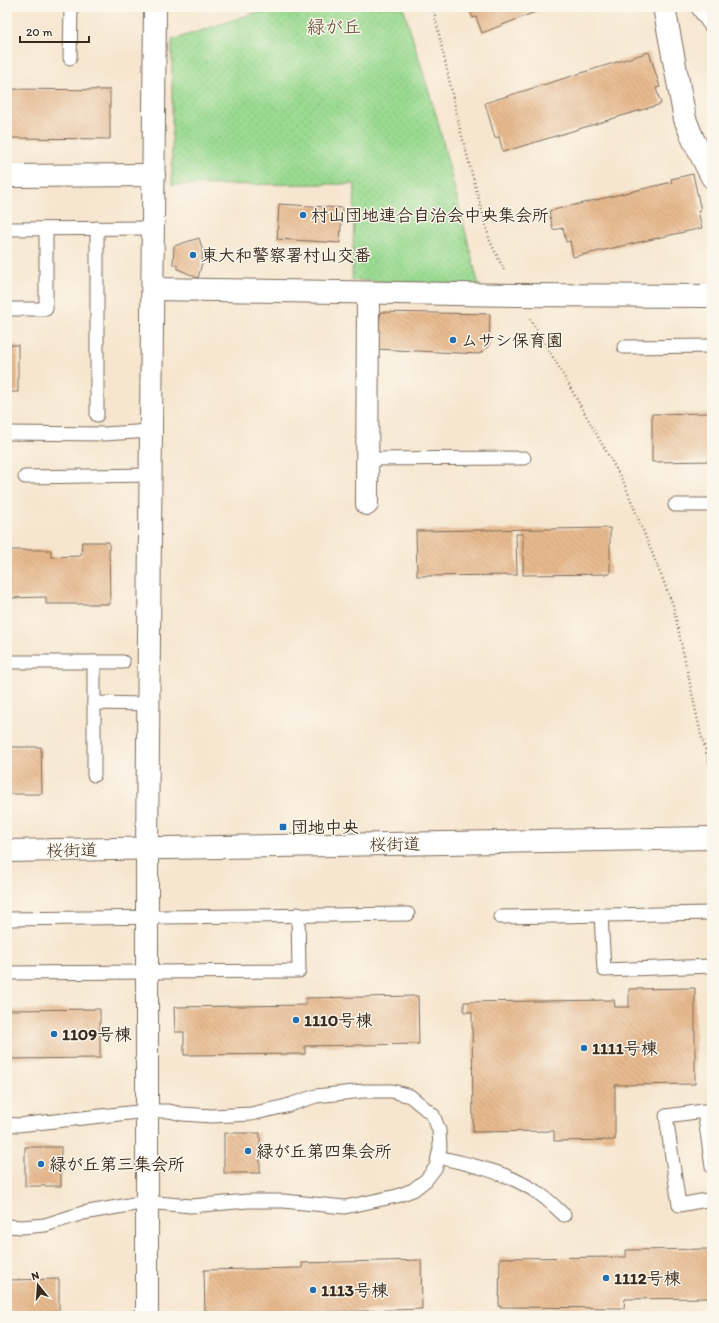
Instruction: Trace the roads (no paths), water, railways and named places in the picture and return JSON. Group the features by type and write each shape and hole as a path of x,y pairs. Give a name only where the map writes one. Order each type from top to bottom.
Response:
{"street":[{"path":"147,1316 147,848 155,7"},
{"path":"664,7 685,119 712,177"},
{"path":"7,176 154,175"},
{"path":"153,289 515,295 712,296"},
{"path":"366,504 368,293"},
{"name":"桜街道","path":"7,851 712,838"}],"lane":[{"path":"70,58 71,7"},
{"path":"697,7 712,28"},
{"path":"97,228 97,416"},
{"path":"7,229 153,228"},
{"path":"7,309 46,309 46,229"},
{"path":"624,347 712,346"},
{"path":"7,434 104,434 151,431"},
{"path":"367,459 524,458"},
{"path":"25,477 151,475"},
{"path":"675,506 712,505"},
{"path":"7,662 123,662"},
{"path":"94,662 94,775"},
{"path":"94,704 149,704"},
{"path":"500,917 712,913"},
{"path":"7,974 299,971 298,914"},
{"path":"7,919 298,914 408,914"},
{"path":"601,915 604,970 712,966"},
{"path":"7,1124 18,1125 147,1111 169,1111 182,1114 212,1116 251,1114 316,1096 392,1091 410,1096 433,1115 439,1130 440,1148 436,1167 426,1180 413,1190 397,1196 345,1207 283,1201 248,1201 190,1206 146,1202 83,1213 44,1225 7,1226"},
{"path":"712,1167 704,1111 666,1116 679,1205 712,1199"},
{"path":"438,1158 475,1166 515,1179 542,1195 564,1215"}],"place":[{"name":"村山団地連合自治会中央集会所","path":"303,215"},
{"name":"東大和警察署村山交番","path":"193,255"},
{"name":"ムサシ保育園","path":"453,340"},
{"name":"団地中央","path":"283,827"},
{"name":"1110号棟","path":"296,1020"},
{"name":"1109号棟","path":"54,1034"},
{"name":"1111号棟","path":"584,1048"},
{"name":"緑が丘第四集会所","path":"248,1151"},
{"name":"緑が丘第三集会所","path":"41,1164"},
{"name":"1112号棟","path":"606,1278"},
{"name":"1113号棟","path":"313,1290"}],"district":[{"name":"緑が丘","path":"334,27"}]}
